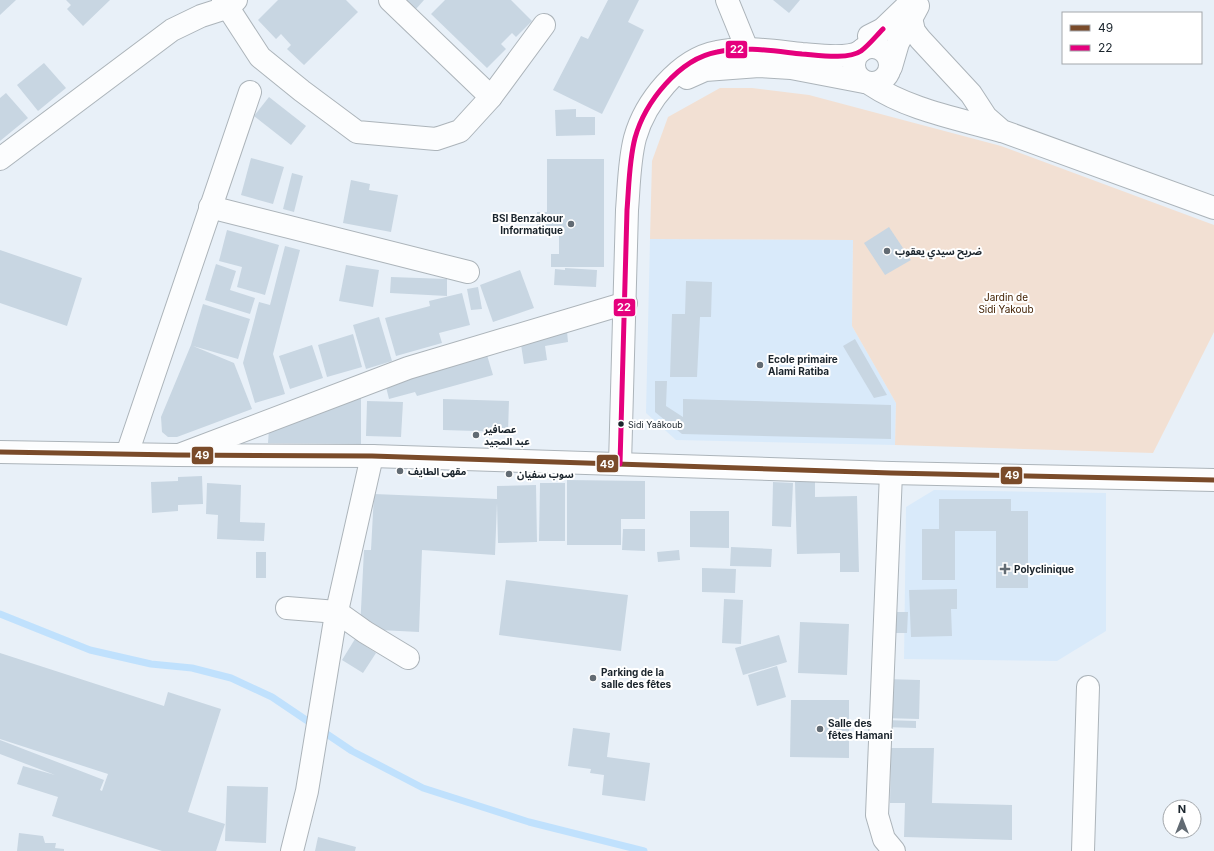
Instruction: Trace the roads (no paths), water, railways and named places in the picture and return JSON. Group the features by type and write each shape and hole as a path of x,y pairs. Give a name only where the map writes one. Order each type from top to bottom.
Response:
{"street":[{"path":"390,0 491,97"},
{"path":"727,0 747,48"},
{"path":"816,55 841,48 883,29 912,9 922,0"},
{"path":"0,159 172,30 229,2 260,57 302,91 357,132 436,140 460,131 491,97 544,25"},
{"path":"650,104 687,78 705,70 712,69 759,66 792,68 876,84 886,78 912,9"},
{"path":"912,9 914,31 971,94 986,117 1002,131"},
{"path":"883,29 860,52 857,56 854,67 856,73 867,83 887,95 914,107 1002,131 1214,208"},
{"path":"620,464 626,303 627,210 630,172 636,137 650,104 670,77 691,61 716,52 747,48 816,55 844,56 860,52 866,48 878,48 888,55 891,67"},
{"path":"127,454 250,92"},
{"path":"210,207 468,272"},
{"path":"177,456 408,368 626,303"},
{"path":"576,462 602,452 606,448 622,415"},
{"path":"622,415 629,437 635,447 646,458 658,465"},
{"path":"0,452 177,456 372,456 891,473 1214,480"},
{"path":"292,851 307,791 336,616 372,456"},
{"path":"878,851 877,815 891,473"},
{"path":"287,608 336,616 408,658"},
{"path":"1083,851 1088,688"},
{"path":"877,815 884,839 894,851"}],"waterway":[{"path":"0,614 90,650 151,664 192,668 231,678 272,697 352,751 423,788 529,822 644,851"}],"place":[{"name":"BSI Benzakour Informatique","path":"571,224"},
{"name":"ضريح سيدي يعقوب","path":"887,251"},
{"name":"Ecole primaire Alami Ratiba","path":"760,365"},
{"name":"Sidi Yaâkoub","path":"621,424"},
{"name":"عصافير عبد المجيد","path":"476,435"},
{"name":"مقهى الطايف","path":"400,471"},
{"name":"سوب سفيان","path":"509,474"},
{"name":"Polyclinique","path":"1005,569"},
{"name":"Parking de la salle des fêtes","path":"593,678"},
{"name":"Salle des fêtes Hamani","path":"820,729"}],"park label":[{"name":"Jardin de Sidi Yakoub","path":"1006,302"}]}
